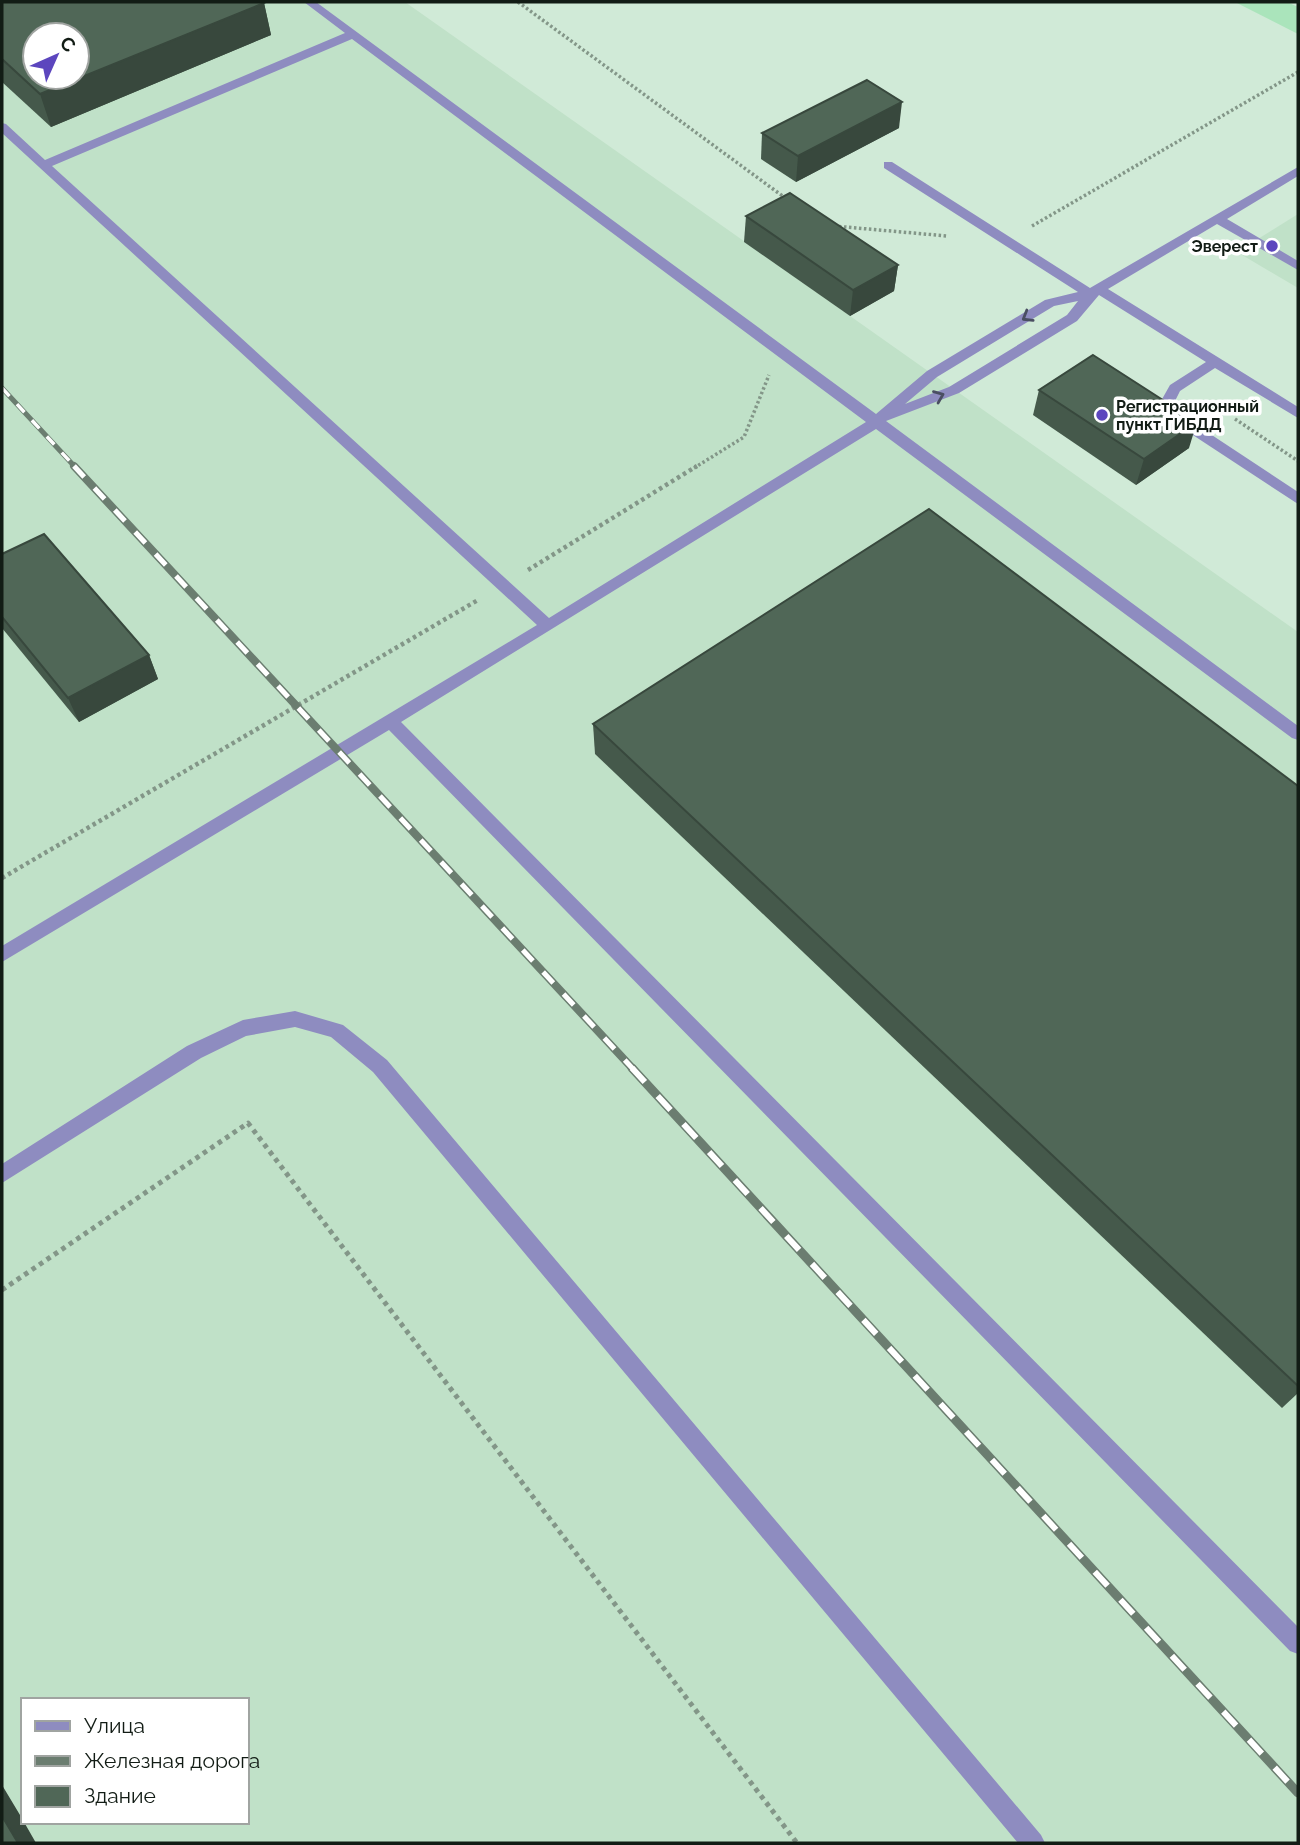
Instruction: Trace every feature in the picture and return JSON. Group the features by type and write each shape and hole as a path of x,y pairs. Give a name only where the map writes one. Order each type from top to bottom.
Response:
{"lane":[{"path":"309,2 1298,734"},
{"path":"43,165 354,34"},
{"path":"2,127 548,626"},
{"path":"888,165 1007,241 1216,361 1298,413"},
{"path":"2,955 548,626 876,422 932,374 1050,303 1095,291 1298,171"},
{"path":"1218,219 1298,266"},
{"path":"876,422 954,390 1072,318 1095,291"},
{"path":"1216,361 1175,388 1168,401 1178,419 1298,499"},
{"path":"390,721 1298,1643"},
{"path":"2,1174 194,1052 243,1028 295,1019 337,1031 380,1066 1033,1843"}],"path":[{"path":"518,2 790,201"},
{"path":"1007,241 1298,72"},
{"path":"823,225 954,236"},
{"path":"2,878 503,586 744,437 779,350"},
{"path":"1234,419 1298,461"},
{"path":"2,1290 248,1123 797,1843"}],"shaded area":[{"path":"2,2 405,2 1298,632 1298,1843 2,1843"},
{"name":"Эверест","path":"1298,214 1298,288 1237,252"}],"green space":[{"path":"1235,2 1287,2 1298,7 1298,34"}],"building":[{"path":"2,2 264,3 91,73 91,21 21,21 21,76 2,59"},
{"path":"867,80 902,102 798,156 762,133"},
{"path":"790,193 898,265 853,290 746,216"},
{"path":"1093,355 1197,422 1144,459 1039,390"},
{"path":"929,509 1298,786 1298,1386 593,724"},
{"path":"44,534 149,655 68,698 2,617 2,554"},
{"path":"2,1816 18,1843 2,1843"}],"railway":[{"path":"2,388 76,468"},
{"path":"74,466 634,1070"},
{"path":"632,1068 1298,1793"}],"place":[{"name":"Эверест","path":"1272,246"},
{"name":"Регистрационный пункт ГИБДД","path":"1102,415"}]}
